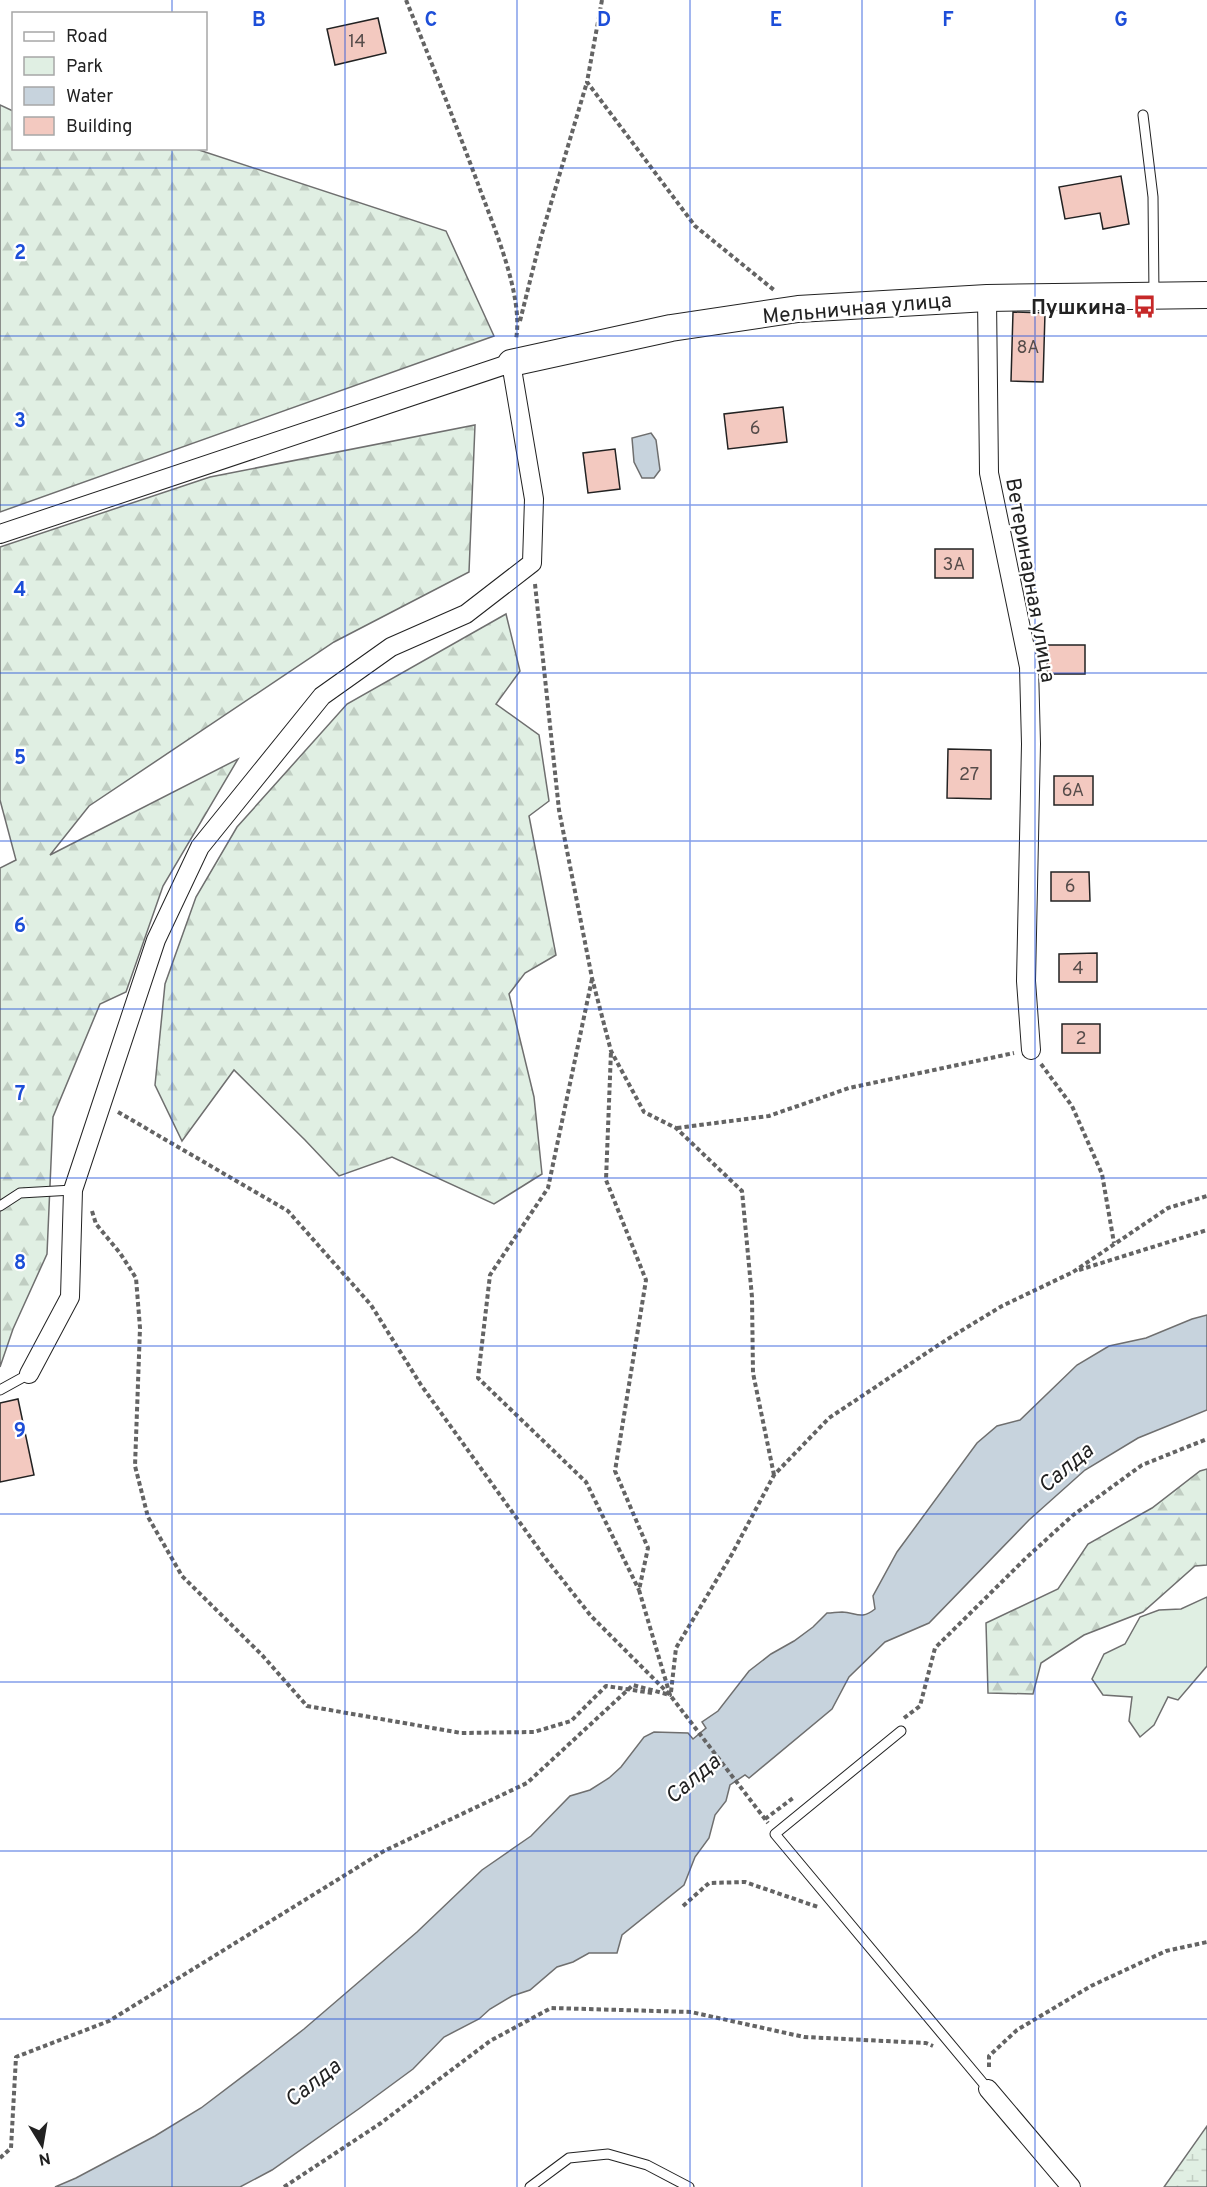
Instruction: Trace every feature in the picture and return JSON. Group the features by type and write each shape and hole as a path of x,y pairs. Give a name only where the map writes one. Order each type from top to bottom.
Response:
{"street":[{"name":"Мельничная улица","path":"511,363 671,328 798,309 987,298 1207,295"},
{"name":"Ветеринарная улица","path":"987,298 989,473 1029,667 1031,744 1026,981 1031,1050"},
{"path":"0,534 511,363 534,499 532,563 466,614 391,647 322,696 200,847 156,940 76,1183 70,1297 29,1374"},
{"path":"988,2089 1071,2187"}],"lane":[{"path":"1143,115 1153,197 1154,296"},
{"path":"0,1206 20,1193 76,1183"},
{"path":"0,1390 29,1374"},
{"path":"901,1731 775,1834 988,2089"},
{"path":"530,2187 569,2158 608,2154 647,2165 689,2187"}],"path":[{"path":"406,0 442,85 506,259 519,323"},
{"path":"511,363 541,237 587,82 602,0"},
{"path":"587,82 695,226 798,309"},
{"path":"532,563 559,810 592,978 612,1052 644,1112 676,1128 742,1191 752,1297 753,1373 774,1475"},
{"path":"592,978 548,1188 490,1275 478,1378 586,1482 639,1590 670,1695"},
{"path":"676,1128 769,1116 849,1088 1031,1050 1072,1106 1102,1174 1114,1243"},
{"path":"612,1052 606,1180 645,1280 615,1471 648,1548 639,1590"},
{"path":"102,1103 288,1210 371,1305 421,1385 546,1559 591,1616 670,1695 765,1818 794,1797"},
{"path":"76,1183 96,1224 120,1253 136,1278 140,1328 135,1466 148,1517 182,1576 262,1655 307,1706 461,1732 534,1732 571,1721 606,1686 670,1695"},
{"path":"670,1695 676,1648 732,1554 774,1475 829,1418 946,1340 993,1312 1073,1272 1168,1208 1207,1197"},
{"path":"1073,1272 1207,1230"},
{"path":"901,1720 920,1706 935,1648 1072,1516 1142,1465 1207,1439"},
{"path":"0,2158 11,2148 16,2057 109,2021 384,1851 527,1783 633,1685 670,1695"},
{"path":"683,1906 709,1883 745,1882 844,1917"},
{"path":"988,2089 989,2056 1017,2030 1102,1981 1166,1951 1207,1942"},
{"path":"284,2187 381,2123 490,2041 552,2008 691,2012 804,2037 926,2043 966,2062"}],"green space":[{"path":"0,105 12,111 12,150 199,150 446,231 494,336 0,512"},
{"path":"475,425 469,572 334,642 89,806 50,855 238,759 163,886 126,992 100,1004 53,1117 47,1254 13,1329 0,1367 0,868 16,860 0,800 0,547 210,477"},
{"path":"506,614 520,671 496,704 539,735 549,801 529,816 556,955 525,973 509,994 534,1097 542,1174 494,1204 392,1157 339,1176 234,1070 182,1141 155,1085 165,984 196,897 237,827 347,704"},
{"path":"1207,1469 1207,1565 1195,1566 1143,1612 1084,1635 1041,1663 1033,1694 988,1693 986,1623 1058,1589 1088,1544 1152,1508 1200,1471"},
{"path":"1207,1597 1207,1666 1178,1700 1168,1697 1154,1725 1140,1737 1129,1721 1132,1697 1103,1695 1092,1679 1104,1654 1125,1644 1140,1617 1159,1610 1181,1609"},
{"path":"1207,2126 1207,2187 1164,2187"}],"water":[{"path":"651,433 656,440 660,470 654,478 642,478 634,462 632,438"},
{"name":"Салда","path":"1207,1315 1207,1410 1138,1438 1085,1470 1029,1520 929,1623 885,1642 849,1677 832,1709 749,1778 745,1775 730,1785 726,1801 715,1815 709,1838 695,1857 684,1885 622,1935 617,1953 589,1953 573,1962 557,1967 530,1990 512,1996 490,2009 479,2019 444,2037 413,2069 360,2108 272,2170 240,2187 55,2187 155,2136 201,2108 259,2064 304,2029 417,1932 482,1870 531,1836 570,1796 590,1790 609,1778 621,1767 644,1737 654,1732 688,1733 693,1739 706,1728 702,1722 718,1711 749,1671 813,1627 827,1613 842,1612 862,1615 875,1609 873,1596 897,1552 977,1443 997,1426 1020,1420 1077,1365 1109,1346 1146,1338"}],"building":[{"path":"378,18 386,53 335,65 327,29"},
{"path":"1121,176 1129,224 1103,229 1100,213 1065,219 1059,187"},
{"path":"1013,312 1045,313 1043,382 1011,381"},
{"path":"783,407 787,442 728,449 724,414"},
{"path":"615,449 620,489 588,493 583,453"},
{"path":"935,549 973,549 973,578 935,578"},
{"path":"1047,645 1085,645 1085,674 1047,674"},
{"path":"948,749 991,750 991,799 947,798"},
{"path":"1054,776 1093,776 1093,805 1054,805"},
{"path":"1051,872 1089,872 1090,901 1051,901"},
{"path":"1097,953 1097,982 1059,982 1059,954"},
{"path":"1062,1024 1100,1024 1100,1053 1062,1053"},
{"path":"18,1399 34,1475 0,1482 0,1403"}],"place":[{"name":"Пушкина","path":"1144,307"}]}
